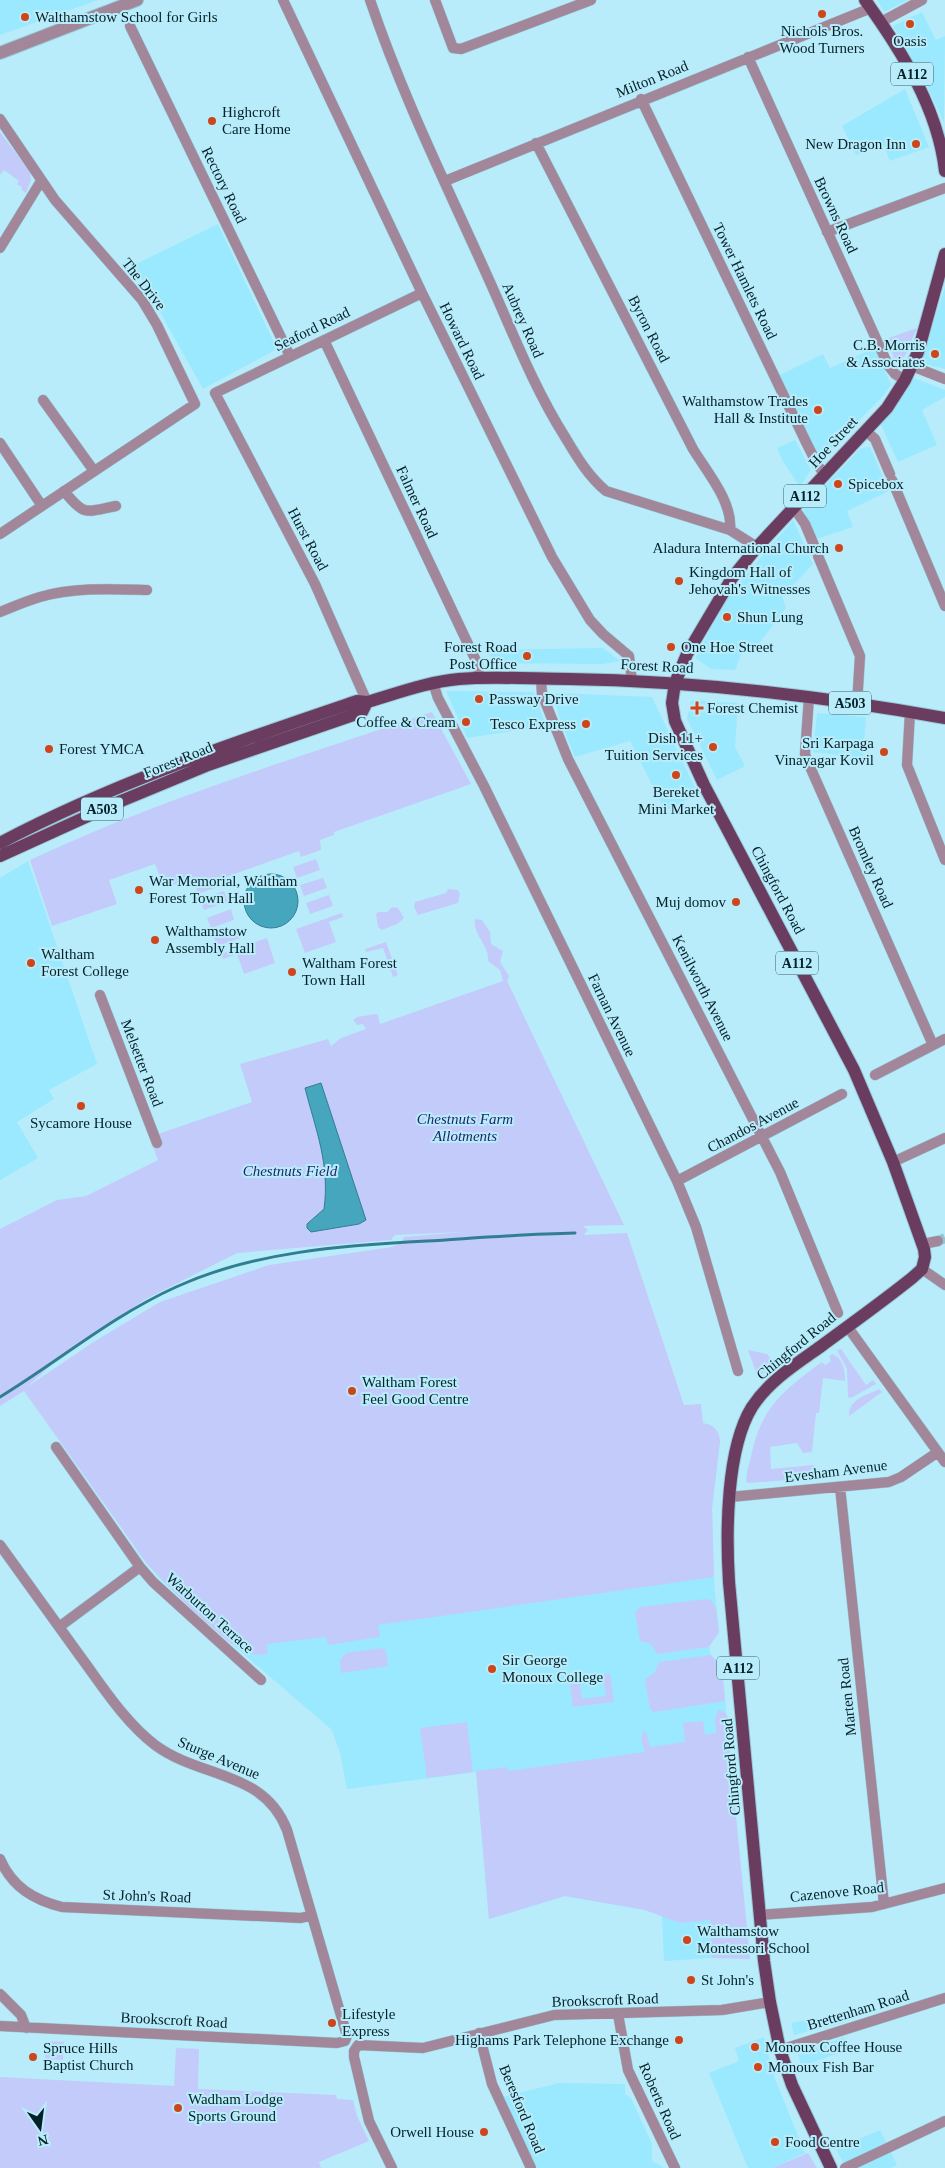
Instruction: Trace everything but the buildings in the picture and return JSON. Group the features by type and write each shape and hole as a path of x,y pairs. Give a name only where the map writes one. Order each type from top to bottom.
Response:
{"main road":[{"name":"A112","path":"868,4 881,22 915,80 942,134 945,171"},
{"name":"Hoe Street","path":"676,683 687,654 732,578 757,547 887,408 905,380 918,352 945,254"},
{"name":"Forest Road","path":"0,843 47,819 158,772 357,701 367,702 433,683 479,678 541,679 632,675 808,702 856,704 945,718"},
{"name":"Chingford Road","path":"676,683 673,712 682,738 704,785 854,1070 893,1162 923,1244 925,1257 922,1269 776,1380 753,1406 747,1418 738,1448 730,1497 726,1542 729,1582 760,1915 770,2002 780,2050 792,2085 831,2168"},
{"name":"Forest Road","path":"0,856 112,805 208,765 362,712 367,702"}],"street":[{"path":"0,53 137,0"},
{"name":"Howard Road","path":"283,0 422,293 561,575 590,620 629,656 632,675"},
{"name":"Aubrey Road","path":"370,0 398,78 544,402 592,479 612,493 730,530 757,547"},
{"path":"435,0 452,48 461,49 591,0"},
{"path":"881,22 922,0"},
{"name":"Milton Road","path":"445,181 748,57 868,4"},
{"name":"Rectory Road","path":"130,26 290,356"},
{"name":"Browns Road","path":"748,57 888,365 895,374 905,380"},
{"name":"Tower Hamlets Road","path":"641,100 806,442 818,466 825,474"},
{"name":"The Drive","path":"0,119 41,181 142,300 157,325 195,404 0,534"},
{"name":"Byron Road","path":"536,143 694,448 722,496 730,521 730,530"},
{"path":"0,248 41,181"},
{"path":"827,232 945,188"},
{"name":"Seaford Road","path":"215,393 422,293"},
{"name":"Falmer Road","path":"324,340 478,665 479,678"},
{"path":"912,366 945,380"},
{"name":"Hurst Road","path":"215,393 315,584 367,702"},
{"path":"42,400 94,471"},
{"path":"866,431 875,439 945,606"},
{"path":"0,443 42,506"},
{"path":"64,491 78,509 83,511 116,506"},
{"path":"794,508 805,524 860,656 856,704"},
{"path":"0,612 54,594 102,589 147,590"},
{"name":"Kenilworth Avenue","path":"541,679 542,694 568,759 780,1172 838,1313"},
{"name":"Farnan Avenue","path":"433,683 440,703 484,786 677,1181 696,1227 738,1371"},
{"name":"Bromley Road","path":"808,702 805,754 807,760 934,1045"},
{"path":"910,712 906,757 908,768 945,860"},
{"name":"Melsetter Road","path":"100,995 157,1143"},
{"path":"875,1075 945,1039"},
{"name":"Chandos Avenue","path":"677,1181 842,1094"},
{"path":"893,1162 945,1138"},
{"path":"923,1244 938,1241"},
{"path":"922,1269 945,1285"},
{"path":"847,1326 945,1462"},
{"name":"Warburton Terrace","path":"56,1447 140,1567 153,1582 261,1680"},
{"name":"Evesham Avenue","path":"730,1497 894,1481 938,1452"},
{"name":"Marten Road","path":"840,1487 884,1904"},
{"name":"Sturge Avenue","path":"0,1545 118,1709 154,1744 188,1764 250,1786 269,1799 287,1830 347,2031 345,2041"},
{"path":"59,1627 140,1567"},
{"name":"St John's Road","path":"0,1859 14,1883 43,1902 62,1907 301,1918 312,1914"},
{"name":"Cazenove Road","path":"760,1915 872,1906 945,1888"},
{"path":"0,1994 21,2014 26,2028"},
{"name":"Brettenham Road","path":"780,2050 945,1998"},
{"name":"Brookscroft Road","path":"392,2168 369,2121 354,2057 356,2048 362,2044 423,2048 554,2015 722,2010 770,2002"},
{"name":"Roberts Road","path":"618,2014 628,2070 675,2168"},
{"name":"Brookscroft Road","path":"0,2026 328,2043 342,2043 345,2041"},
{"name":"Beresford Road","path":"479,2033 498,2097 531,2168"},
{"path":"845,2168 945,2121"}],"shaded area":[{"name":"Walthamstow School for Girls","path":"0,0 98,0 0,35"},
{"path":"877,0 908,0 884,12"},
{"path":"922,12 936,40 945,36 944,123 924,79 893,26"},
{"path":"905,89 929,147 890,161 884,146 856,155 842,126"},
{"path":"218,224 277,349 203,389 134,265"},
{"path":"945,286 945,369 921,363"},
{"path":"874,348 891,384 885,394 826,454 819,456 780,375 823,354 830,368"},
{"path":"914,378 945,390 945,397 922,410 937,445 898,462 881,425"},
{"path":"795,440 811,470 800,487 782,460 777,448"},
{"path":"870,447 889,491 847,511 853,527 816,539 803,509 861,448"},
{"path":"793,520 813,564 782,597 786,608 758,645 745,645 735,670 711,669 695,658 712,626 730,594"},
{"path":"603,648 620,661 603,664 494,663 486,650"},
{"path":"446,691 534,692 546,726 467,738"},
{"path":"556,693 652,697 698,794 665,811 630,741 575,757 560,720 554,697"},
{"path":"692,700 738,703 735,747 745,766 717,780 687,719"},
{"path":"817,713 866,717 863,758 813,752"},
{"name":"Waltham Forest College","path":"28,861 97,1064 49,1090 54,1099 17,1122 38,1158 0,1180 0,878"},
{"path":"271,874 281,876 290,882 296,891 298,901 296,911 290,920 281,926 271,928 261,926 252,920 246,911 244,901 246,891 252,882 261,876"},
{"path":"321,1083 366,1220 359,1224 311,1232 307,1228 307,1224 324,1209 325,1177 321,1148 305,1088"},
{"name":"Sir George Monoux College","path":"708,1424 716,1429 720,1441 712,1508 714,1581 719,1632 709,1645 711,1656 722,1666 745,1917 710,1921 712,1958 664,1961 662,1916 645,1910 565,1896 489,1919 476,1772 347,1789 340,1753 332,1730 189,1607 159,1578 136,1550 262,1491"},
{"path":"842,2014 846,2022 794,2035 791,2023"},
{"path":"764,2037 775,2079 805,2153 772,2168 748,2168 709,2073 739,2061 735,2048"},
{"path":"844,2037 848,2050 802,2066 798,2055"},
{"path":"559,2083 625,2084 625,2094 631,2098 652,2144 652,2161 664,2168 537,2168 502,2097"},
{"path":"880,2130 897,2165 891,2168 846,2168 836,2149"}],"green space":[{"path":"0,132 30,172 31,180 26,193 17,184 19,181 4,170 0,175"},
{"path":"917,328 906,354 897,364 886,339"},
{"path":"432,712 471,784 334,832 334,835 320,840 321,850 301,857 299,851 215,881 217,887 198,894 193,878 164,888 155,864 109,880 117,904 52,926 30,860 178,798"},
{"path":"316,859 320,870 297,878 293,867"},
{"path":"323,878 327,888 304,896 300,885"},
{"path":"448,889 458,890 460,894 458,903 418,915 414,907 415,902 446,893"},
{"path":"224,891 228,902 204,910 200,899"},
{"path":"329,895 333,906 310,914 306,903"},
{"path":"392,907 398,908 404,918 397,924 382,930 378,927 376,914 378,912 387,912"},
{"path":"231,909 234,920 211,928 207,918"},
{"path":"342,913 343,917 329,922 336,942 305,953 296,929"},
{"path":"475,919 482,920 490,932 491,944 503,951 500,962 509,976 507,981 624,1225 583,1226 588,1230 584,1235 627,1233 684,1405 701,1404 703,1423 710,1425 717,1431 720,1441 712,1508 714,1577 378,1625 380,1637 328,1645 326,1637 267,1644 268,1654 254,1655 245,1643 231,1644 189,1607 147,1564 24,1391 0,1406 0,1229 57,1200 86,1196 158,1160 149,1137 252,1102 240,1064 328,1039 331,1046 341,1038 366,1029 363,1024 357,1025 353,1020 357,1017 376,1014 380,1024 503,981 500,970 488,961 486,950 478,935","holes":["463,1232 404,1237 401,1243 392,1247 269,1265 160,1302 92,1343 27,1387 62,1355 146,1299 237,1253 391,1240 395,1235"]},
{"path":"237,927 241,938 217,946 213,935"},
{"path":"267,938 275,963 244,974 237,954 223,959 221,954"},
{"path":"386,942 398,975 393,977 383,948 366,952 365,949"},
{"path":"841,1349 866,1385 873,1380 876,1384 851,1398 848,1397 847,1369 837,1350"},
{"path":"748,1350 767,1354 775,1364 762,1374 756,1372"},
{"path":"832,1354 839,1358 843,1365 845,1381 823,1378 819,1413 816,1413 812,1452 803,1453 797,1443 770,1447 771,1469 814,1465 815,1478 747,1483 746,1477 755,1440 768,1413 796,1382 822,1362 825,1365 831,1361 829,1356"},
{"path":"879,1389 882,1392 849,1416 855,1401"},
{"path":"711,1600 716,1608 719,1632 709,1647 657,1654 651,1644 640,1641 635,1612 640,1607"},
{"path":"383,1648 386,1651 388,1666 341,1673 340,1660 346,1653"},
{"path":"711,1655 722,1666 725,1701 654,1712 650,1709 645,1679 655,1672 659,1662"},
{"path":"610,1674 614,1702 573,1707 569,1679","holes":["604,1681 606,1696 582,1699 580,1685"]},
{"path":"718,1710 726,1714 731,1727 731,1742 729,1744 750,1959 712,1958 710,1920 680,1923 645,1910 565,1896 489,1919 476,1771 507,1767 508,1771 645,1752 641,1740 643,1731 646,1731 650,1747 685,1742 683,1723 703,1721 705,1735 716,1733 715,1719"},
{"path":"467,1722 473,1772 427,1778 420,1728"},
{"path":"46,2041 64,2042 63,2060 45,2059"},
{"name":"Wadham Lodge Sports Ground","path":"176,2048 199,2049 198,2089 336,2095 337,2099 353,2100 357,2116 369,2141 319,2162 321,2168 0,2168 0,2077 174,2086"},
{"path":"808,2153 817,2168 772,2168"}],"waterway":[{"path":"0,1397 130,1311 176,1287 205,1275 236,1266 267,1258 332,1248 575,1233"}],"tunnel":[{"path":"938,1241 945,1238"}],"place":[{"name":"Nichols Bros. Wood Turners","path":"822,14"},
{"name":"Walthamstow School for Girls","path":"25,17"},
{"name":"Oasis","path":"910,24"},
{"name":"Highcroft Care Home","path":"212,121"},
{"name":"New Dragon Inn","path":"916,144"},
{"name":"C.B. Morris & Associates","path":"935,354"},
{"name":"Walthamstow Trades Hall & Institute","path":"818,410"},
{"name":"Spicebox","path":"838,484"},
{"name":"Aladura International Church","path":"839,548"},
{"name":"Kingdom Hall of Jehovah's Witnesses","path":"679,581"},
{"name":"Shun Lung","path":"727,617"},
{"name":"One Hoe Street","path":"671,647"},
{"name":"Forest Road Post Office","path":"527,656"},
{"name":"Passway Drive","path":"479,699"},
{"name":"Forest Chemist","path":"697,708"},
{"name":"Coffee & Cream","path":"466,722"},
{"name":"Tesco Express","path":"586,724"},
{"name":"Dish 11+ Tuition Services","path":"713,747"},
{"name":"Forest YMCA","path":"49,749"},
{"name":"Sri Karpaga Vinayagar Kovil","path":"884,752"},
{"name":"Bereket Mini Market","path":"676,775"},
{"name":"War Memorial, Waltham Forest Town Hall","path":"139,890"},
{"name":"Muj domov","path":"736,902"},
{"name":"Walthamstow Assembly Hall","path":"155,940"},
{"name":"Waltham Forest College","path":"31,963"},
{"name":"Waltham Forest Town Hall","path":"292,972"},
{"name":"Sycamore House","path":"81,1106"},
{"name":"Waltham Forest Feel Good Centre","path":"352,1391"},
{"name":"Sir George Monoux College","path":"492,1669"},
{"name":"Walthamstow Montessori School","path":"687,1940"},
{"name":"St John's","path":"691,1980"},
{"name":"Lifestyle Express","path":"332,2023"},
{"name":"Highams Park Telephone Exchange","path":"679,2040"},
{"name":"Monoux Coffee House","path":"755,2047"},
{"name":"Spruce Hills Baptist Church","path":"33,2057"},
{"name":"Monoux Fish Bar","path":"758,2067"},
{"name":"Wadham Lodge Sports Ground","path":"178,2108"},
{"name":"Orwell House","path":"484,2132"},
{"name":"Food Centre","path":"775,2142"}],"park label":[{"name":"Chestnuts Farm Allotments","path":"465,1128"},
{"name":"Chestnuts Field","path":"290,1171"}]}
